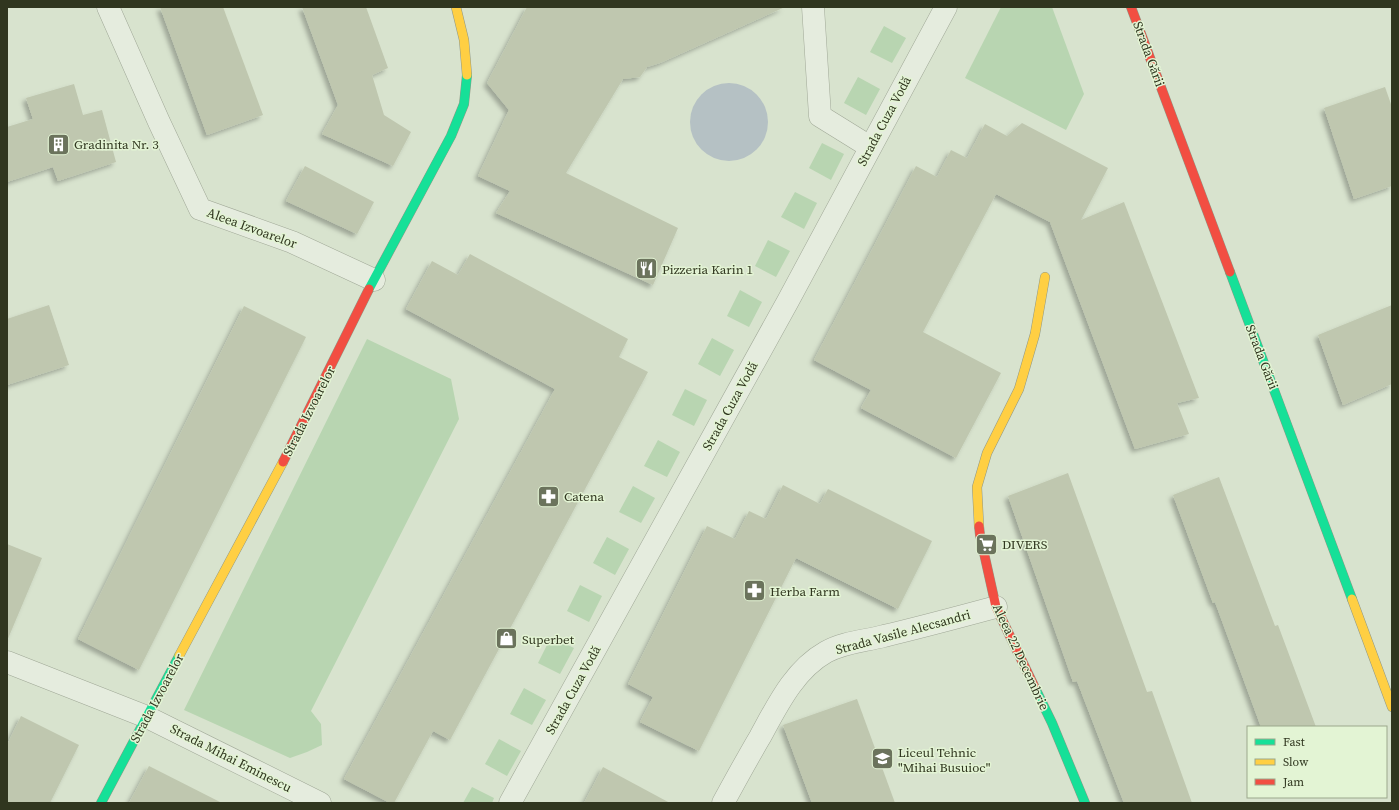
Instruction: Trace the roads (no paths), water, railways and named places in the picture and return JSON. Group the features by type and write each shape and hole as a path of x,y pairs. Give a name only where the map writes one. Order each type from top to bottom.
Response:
{"street":[{"name":"Aleea Izvoarelor","path":"108,7 159,122 200,209 292,242 374,280"},
{"name":"Strada Izvoarelor","path":"101,803 293,444 374,280 449,142 466,98 467,62 465,42 461,20 456,7"},
{"path":"813,7 820,116 870,147"},
{"name":"Strada Cuza Vodă","path":"510,803 788,301 946,7"},
{"name":"Strada Gării","path":"1131,7 1392,708"},
{"name":"Aleea 22 Decembrie","path":"1044,277 1035,334 1019,389 987,453 977,487 980,535 996,607 1052,723 1085,803"},
{"name":"Strada Vasile Alecsandri","path":"723,803 777,706 791,684 807,666 826,652 848,643 873,639 996,607"},
{"name":"Strada Mihai Eminescu","path":"7,662 147,717 320,803"}],"place":[{"name":"Gradinita Nr. 3","path":"59,144"},
{"name":"Pizzeria Karin 1","path":"647,269"},
{"name":"Catena","path":"549,496"},
{"name":"DIVERS","path":"986,544"},
{"name":"Herba Farm","path":"755,591"},
{"name":"Superbet","path":"506,639"},
{"name":"Liceul Tehnic \"Mihai Busuioc\"","path":"883,759"}]}
